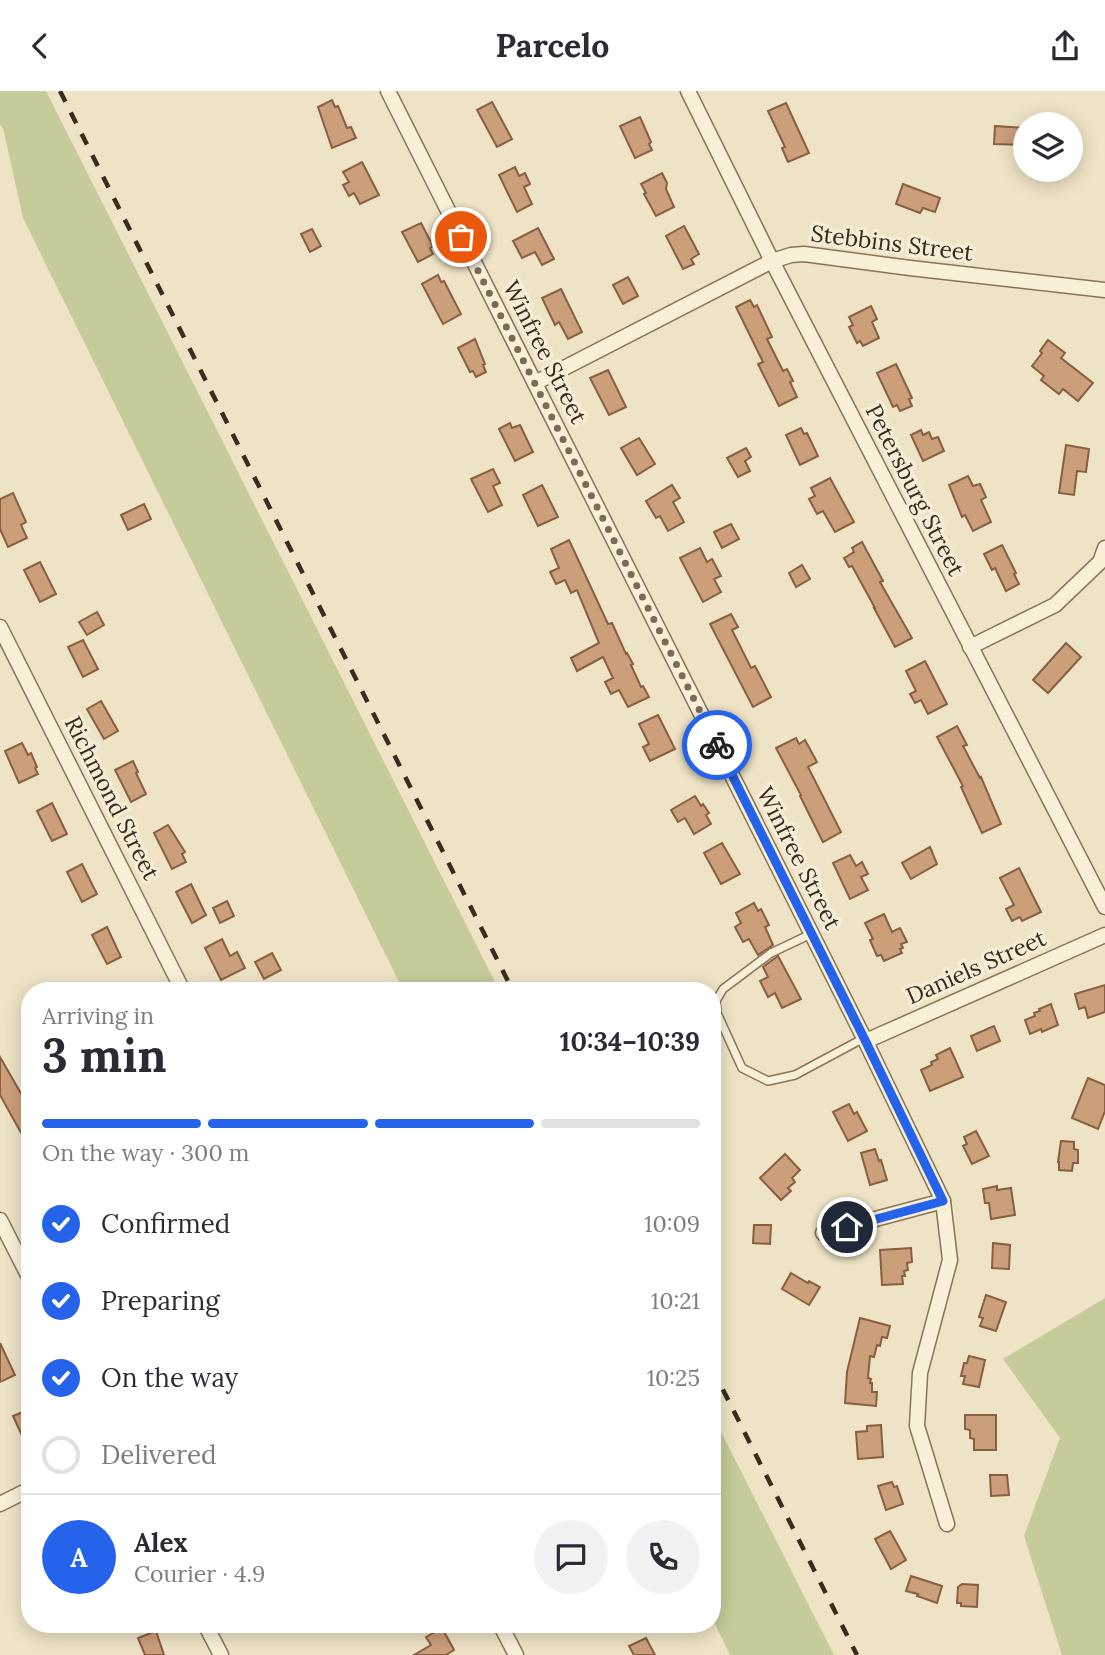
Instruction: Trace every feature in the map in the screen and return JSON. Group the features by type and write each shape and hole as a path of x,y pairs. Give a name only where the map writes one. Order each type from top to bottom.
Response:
{"street":[{"name":"Winfree Street","path":"388,91 865,1039 943,1201 950,1260 920,1373 917,1426 947,1524"},
{"name":"Petersburg Street","path":"688,91 772,261 1105,908"},
{"name":"Stebbins Street","path":"535,383 772,261 791,255 804,254 1105,290"},
{"path":"970,647 1055,605 1100,562 1105,548"},
{"name":"Richmond Street","path":"0,627 4,645 178,982"},
{"name":"Daniels Street","path":"865,1039 1105,935"},
{"path":"823,1233 943,1201"},
{"path":"0,1220 21,1261"},
{"path":"0,1504 21,1494"},
{"path":"209,1633 220,1655"},
{"path":"505,1633 516,1655"}],"lane":[{"path":"721,992 771,953 811,933"},
{"path":"721,1022 742,1068 768,1081 795,1075 865,1039"}],"green space":[{"path":"0,91 46,91 495,982 399,982 23,218 3,128 0,125"},
{"path":"1105,1298 1105,1655 1062,1655 1024,1536 1060,1438 1003,1359"},
{"path":"721,1432 834,1655 730,1655 719,1633"}],"building":[{"path":"332,100 335,107 338,106 347,128 351,127 356,138 332,148 318,107"},
{"path":"492,102 512,139 497,147 477,110"},
{"path":"786,103 809,153 788,162 782,148 785,147 768,111"},
{"path":"640,117 652,150 635,158 620,126"},
{"path":"995,126 1013,127 1013,145 994,144"},
{"path":"362,162 379,195 360,204 354,193 349,196 343,185 349,182 343,172"},
{"path":"515,167 519,176 525,173 530,184 524,187 532,204 517,212 499,175"},
{"path":"662,173 674,207 656,216 641,184"},
{"path":"903,184 940,198 935,212 923,208 920,213 896,204"},
{"path":"421,223 433,246 430,248 433,254 418,262 402,232"},
{"path":"684,226 699,254 691,259 694,264 683,269 666,236"},
{"path":"538,228 554,259 542,265 535,252 522,258 513,241"},
{"path":"312,229 321,246 310,252 301,234"},
{"path":"438,275 441,282 444,281 461,314 443,324 422,284"},
{"path":"628,277 638,296 623,304 613,285"},
{"path":"561,289 582,332 568,339 559,322 555,325 542,298"},
{"path":"750,300 754,307 757,305 772,337 767,339 783,371 787,369 793,381 790,382 797,397 779,406 758,364 763,362 736,307"},
{"path":"871,306 877,319 872,322 879,338 863,346 860,341 857,343 849,327 853,325 849,317"},
{"path":"475,339 486,372 476,377 473,371 470,372 458,348"},
{"path":"1048,340 1065,353 1061,358 1093,383 1078,401 1063,389 1059,394 1041,380 1044,376 1032,366"},
{"path":"896,364 912,398 909,399 912,406 900,411 897,405 893,407 877,373"},
{"path":"608,370 626,407 609,415 590,378"},
{"path":"510,423 512,428 520,425 533,452 515,461 499,429"},
{"path":"801,428 804,434 807,433 818,456 800,465 786,435"},
{"path":"921,430 923,435 929,432 932,439 938,437 944,451 923,461 911,435"},
{"path":"639,438 655,464 637,475 621,448"},
{"path":"1066,445 1089,449 1086,472 1077,471 1074,495 1059,493"},
{"path":"746,448 751,457 745,461 750,471 738,477 727,458"},
{"path":"493,469 500,483 493,486 502,505 488,512 471,479"},
{"path":"968,476 973,486 980,484 986,497 981,500 991,522 973,531 965,515 962,517 949,485"},
{"path":"830,478 854,522 835,532 823,511 817,514 809,499 815,496 811,488"},
{"path":"542,485 558,517 538,526 523,495"},
{"path":"672,485 680,498 673,502 684,522 668,531 660,516 656,518 646,501"},
{"path":"13,493 26,522 21,525 27,538 8,547 0,529 0,499"},
{"path":"144,504 151,519 128,530 121,515"},
{"path":"731,524 739,539 722,548 714,532"},
{"path":"569,540 608,624 612,623 633,664 631,665 641,687 643,686 649,697 628,707 619,690 611,694 605,682 613,678 603,657 577,671 571,658 599,643 577,590 571,593 565,580 556,584 550,572 559,568 551,549"},
{"path":"862,542 883,581 880,582 912,638 895,647 852,566 849,567 844,558 854,552 852,548"},
{"path":"1002,545 1019,584 1006,591 995,568 992,570 984,554"},
{"path":"700,548 707,562 712,559 721,576 714,579 721,592 703,602 680,558"},
{"path":"40,562 56,594 40,602 24,570"},
{"path":"802,565 810,579 796,587 789,573"},
{"path":"97,612 104,625 87,635 79,622"},
{"path":"731,614 738,627 732,630 751,668 755,666 771,697 753,707 710,624"},
{"path":"83,640 98,669 83,677 68,647"},
{"path":"1066,643 1081,657 1048,693 1033,680"},
{"path":"925,661 947,704 928,714 921,700 915,703 910,694 916,691 906,671"},
{"path":"101,701 118,731 104,739 87,709"},
{"path":"658,715 675,749 650,761 643,747 649,744 639,724"},
{"path":"957,726 967,745 963,746 981,777 1001,824 982,833 961,787 963,786 937,737"},
{"path":"796,738 799,744 805,740 817,762 808,767 841,832 823,842 776,748"},
{"path":"22,743 28,755 31,753 38,774 19,783 5,751"},
{"path":"133,761 146,794 131,802 115,770"},
{"path":"695,796 709,813 706,815 711,824 694,834 685,818 678,822 671,810"},
{"path":"52,803 67,834 52,841 37,811"},
{"path":"168,825 185,852 182,854 186,862 172,869 154,833"},
{"path":"722,843 740,874 721,884 704,853"},
{"path":"930,847 937,864 911,879 902,863"},
{"path":"850,855 856,866 862,862 868,874 861,877 868,890 850,899 833,863"},
{"path":"82,864 97,894 82,902 67,872"},
{"path":"1019,868 1041,912 1022,921 1020,917 1012,921 1006,909 1014,905 1000,878"},
{"path":"191,884 206,915 192,923 176,892"},
{"path":"227,901 234,916 220,923 213,908"},
{"path":"754,903 758,911 761,909 769,925 765,927 773,945 758,955 749,939 743,942 735,927 741,923 736,913"},
{"path":"884,914 892,932 900,928 907,942 901,944 902,953 884,961 881,955 877,956 865,923"},
{"path":"107,927 121,957 107,964 92,935"},
{"path":"222,939 230,956 237,952 245,968 221,980 205,948"},
{"path":"272,953 281,970 264,979 255,962"},
{"path":"778,956 801,999 782,1008 775,993 768,997 760,981 768,977 763,967"},
{"path":"1105,985 1105,1012 1088,1018 1085,1007 1079,1009 1075,994"},
{"path":"1051,1004 1058,1025 1030,1034 1025,1020"},
{"path":"994,1026 1000,1041 977,1051 971,1036"},
{"path":"950,1048 963,1077 930,1091 921,1070 938,1059 936,1055"},
{"path":"0,1057 21,1093 21,1133 0,1095"},
{"path":"1088,1078 1105,1085 1105,1111 1098,1129 1072,1118"},
{"path":"849,1104 854,1114 857,1112 867,1131 848,1141 833,1112"},
{"path":"976,1131 989,1156 972,1164 963,1146 967,1144 964,1137"},
{"path":"1061,1141 1074,1142 1074,1149 1078,1150 1078,1163 1073,1163 1072,1171 1059,1170"},
{"path":"875,1149 887,1180 870,1185 861,1153"},
{"path":"785,1154 800,1170 792,1178 795,1182 788,1188 791,1191 781,1200 760,1178"},
{"path":"997,1186 997,1190 1011,1188 1015,1215 991,1219 989,1203 985,1203 983,1189"},
{"path":"754,1225 771,1225 770,1244 753,1243"},
{"path":"993,1243 1010,1245 1009,1269 992,1268"},
{"path":"911,1248 912,1262 907,1263 908,1270 904,1271 905,1276 902,1276 903,1284 882,1285 880,1250"},
{"path":"791,1273 820,1287 809,1305 782,1289"},
{"path":"986,1295 1006,1302 996,1331 980,1326 983,1318 979,1317"},
{"path":"860,1318 890,1326 887,1338 882,1337 874,1357 870,1356 868,1378 871,1379 872,1392 877,1392 876,1406 845,1403 847,1372"},
{"path":"0,1343 15,1375 0,1382"},
{"path":"969,1356 985,1360 979,1387 963,1384 965,1376 961,1376"},
{"path":"21,1413 21,1433 13,1416"},
{"path":"965,1415 996,1415 996,1450 974,1450 974,1439 970,1438 970,1430 965,1429"},
{"path":"881,1425 883,1457 858,1459 856,1432 867,1431 867,1426"},
{"path":"990,1475 1007,1475 1009,1495 991,1496"},
{"path":"892,1482 894,1487 897,1486 903,1504 886,1510 878,1486"},
{"path":"890,1531 906,1560 891,1569 875,1539"},
{"path":"911,1576 942,1586 937,1603 906,1591"},
{"path":"962,1584 978,1585 977,1607 961,1606 961,1603 957,1603 958,1587"},
{"path":"157,1633 164,1655 145,1655 138,1638"},
{"path":"433,1633 445,1633 454,1650 446,1655 414,1655 431,1645 426,1637"},
{"path":"646,1638 655,1655 634,1655 629,1646"}],"railway":[{"path":"60,91 508,982"},
{"path":"721,1386 857,1655"}],"way so far":[{"path":"461,237 717,745"}],"route":[{"path":"717,745 943,1201 847,1227"}]}
